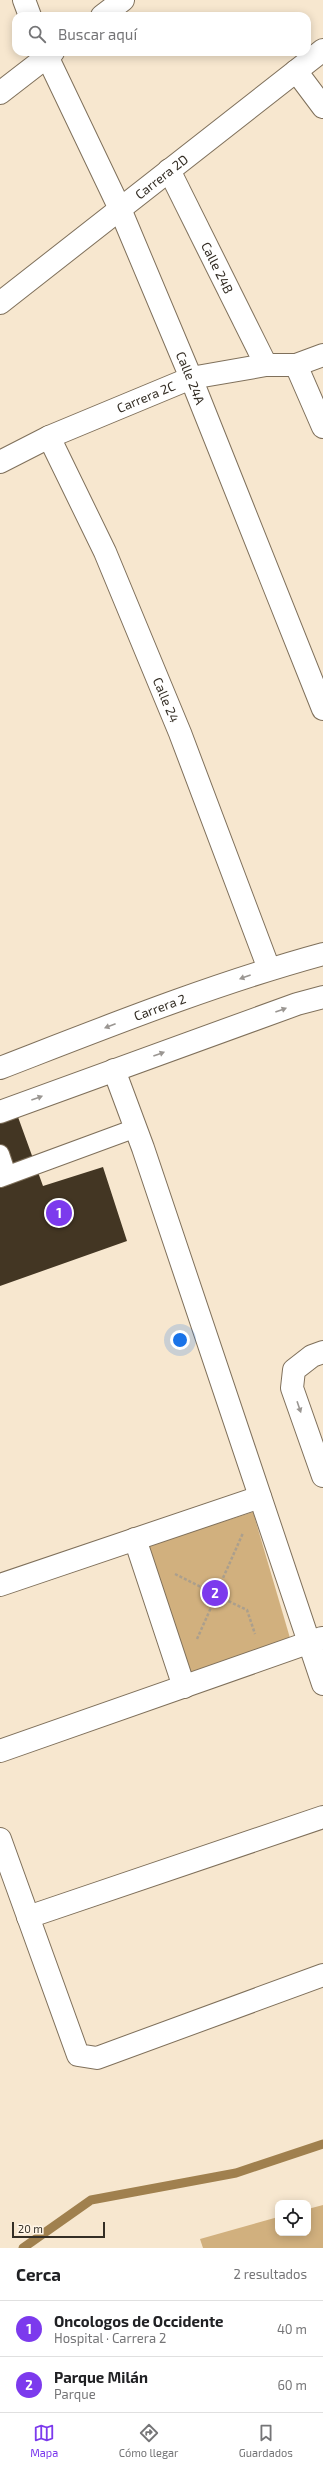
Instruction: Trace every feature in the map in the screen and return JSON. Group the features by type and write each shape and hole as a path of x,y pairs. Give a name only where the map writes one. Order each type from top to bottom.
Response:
{"street":[{"path":"24,0 28,12"},
{"path":"107,12 123,0"},
{"name":"Carrera 2D","path":"0,303 323,50"},
{"path":"0,93 46,56"},
{"name":"Calle 24A","path":"50,56 120,209 191,378 321,700"},
{"path":"296,71 323,107"},
{"name":"Calle 24B","path":"169,170 266,365"},
{"name":"Carrera 2C","path":"0,462 49,437 191,378 266,365 296,365 323,355"},
{"path":"296,365 323,427"},
{"name":"Calle 24","path":"49,437 105,552 174,718 269,969"},
{"name":"Carrera 2","path":"0,1068 122,1021 269,969 323,954"},
{"path":"0,1112 297,1004 323,997"},
{"path":"114,1070 136,1128 260,1497 316,1640 323,1684"},
{"path":"323,1352 312,1356 294,1370 292,1388 323,1476"},
{"path":"0,1585 260,1497"},
{"path":"135,1539 184,1687"},
{"path":"0,1751 316,1640"},
{"path":"28,1917 323,1817"},
{"path":"0,1839 78,2055 97,2058 323,1975"}],"lane":[{"path":"0,1154 4,1177 136,1128"}],"path":[{"path":"220,1587 247,1526"},
{"path":"168,1570 209,1591"},
{"path":"215,1586 220,1587 225,1592 224,1599 220,1603 213,1603 209,1599 209,1591 215,1586"},
{"path":"224,1599 247,1610 256,1636"}],"shaded area":[{"path":"253,1512 290,1638 180,1678 138,1549"},
{"path":"323,2205 323,2248 203,2248 200,2239 275,2218 275,2236 311,2236 311,2208"}],"building":[{"path":"18,1117 43,1186 103,1167 127,1241 0,1286 0,1123"}],"waterway":[{"path":"23,2248 91,2200 236,2173 323,2144"}],"place":[{"name":"Oncologos de Occidente","path":"59,1213"},
{"name":"Parque Milán","path":"215,1593"}]}
